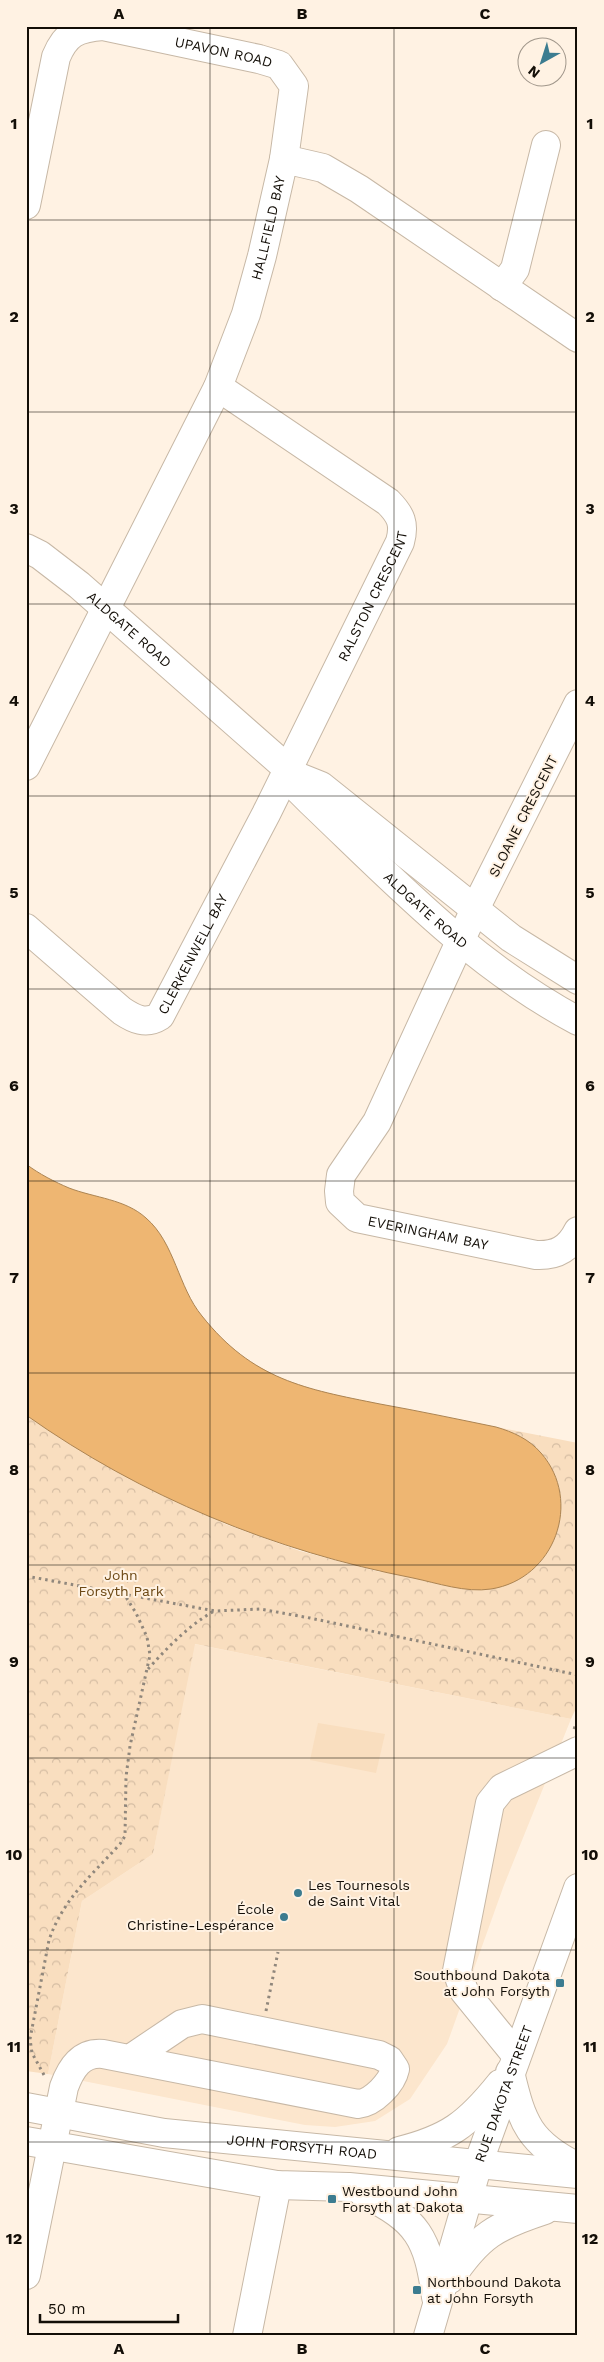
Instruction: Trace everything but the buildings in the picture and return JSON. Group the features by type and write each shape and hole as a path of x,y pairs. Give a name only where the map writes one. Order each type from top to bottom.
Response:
{"street":[{"name":"UPAVON ROAD","path":"26,205 56,57 64,40 84,28 103,26 260,59 278,65 294,86 284,158"},
{"path":"502,287 515,270 546,145"},
{"name":"HALLFIELD BAY","path":"106,609 218,387 246,314 284,158 324,168 352,185 578,338"},
{"name":"RALSTON CRESCENT","path":"218,387 388,502 399,513 404,527 400,542 292,773"},
{"name":"ALDGATE ROAD","path":"26,548 40,555 106,609 292,773 321,786 467,926 522,989 578,1021"},
{"path":"26,766 106,609"},
{"name":"SLOANE CRESCENT","path":"467,926 578,704"},
{"name":"ALDGATE ROAD","path":"292,773 299,790 310,801 467,926 511,938 578,980"},
{"name":"CLERKENWELL BAY","path":"26,928 122,1011 135,1019 153,1020 165,1009 292,773"},
{"name":"EVERINGHAM BAY","path":"467,926 377,1122 341,1175 338,1191 340,1202 357,1218 536,1255 548,1256 559,1252 568,1246 578,1231"},
{"path":"578,1750 502,1788 487,1813 457,1971 464,1991 513,2063 523,2118 534,2138 549,2152 578,2167"},
{"name":"RUE DAKOTA STREET","path":"428,2336 478,2164 578,1888"},
{"path":"26,2275 39,2144 59,2114 68,2076 80,2060 97,2054 130,2059 358,2104 373,2099 394,2074 393,2064 380,2055 195,2019 182,2024 130,2059"},
{"path":"381,2155 430,2142 453,2132 477,2112 513,2063"},
{"name":"JOHN FORSYTH ROAD","path":"26,2108 164,2133 578,2174"},
{"path":"39,2144 277,2185 349,2187 566,2208"},
{"path":"247,2336 277,2185"},
{"path":"349,2187 392,2207 410,2221 422,2238 429,2260 437,2302"},
{"path":"437,2302 466,2256 488,2234 511,2221 566,2208"}],"path":[{"path":"26,1576 215,1611 260,1609 578,1675"},
{"path":"44,2083 45,2077 30,2046 49,1940 63,1907 125,1836 126,1778 130,1746 150,1656 147,1637 136,1613 124,1594"},
{"path":"146,1670 198,1620 215,1611"},
{"path":"262,2031 278,1952"}],"shaded area":[{"path":"26,1164 64,1186 119,1203 146,1218 164,1240 187,1292 202,1316 221,1338 241,1355 261,1368 282,1378 328,1393 496,1427 526,1440 541,1453 554,1472 560,1493 561,1514 556,1535 546,1554 532,1570 513,1582 481,1590 452,1587 361,1567 310,1553 211,1517 116,1471 26,1415"},
{"name":"Les Tournesols de Saint Vital","path":"194,1644 571,1719 504,1885 447,2044 410,2099 375,2121 335,2127 305,2125 48,2074 82,1901 153,1854"}],"green space":[{"name":"John Forsyth Park","path":"26,1415 54,1434 225,1524 300,1551 380,1572 555,1475 537,1451 524,1439 496,1427 578,1443 578,1704 571,1719 195,1644 153,1854 82,1901 48,2074 26,2071"},
{"path":"318,1723 385,1734 376,1773 310,1760"}],"place":[{"name":"Les Tournesols de Saint Vital","path":"298,1893"},
{"name":"École Christine-Lespérance","path":"284,1917"},
{"name":"Southbound Dakota at John Forsyth","path":"560,1983"},
{"name":"Westbound John Forsyth at Dakota","path":"332,2199"},
{"name":"Northbound Dakota at John Forsyth","path":"417,2290"}]}
